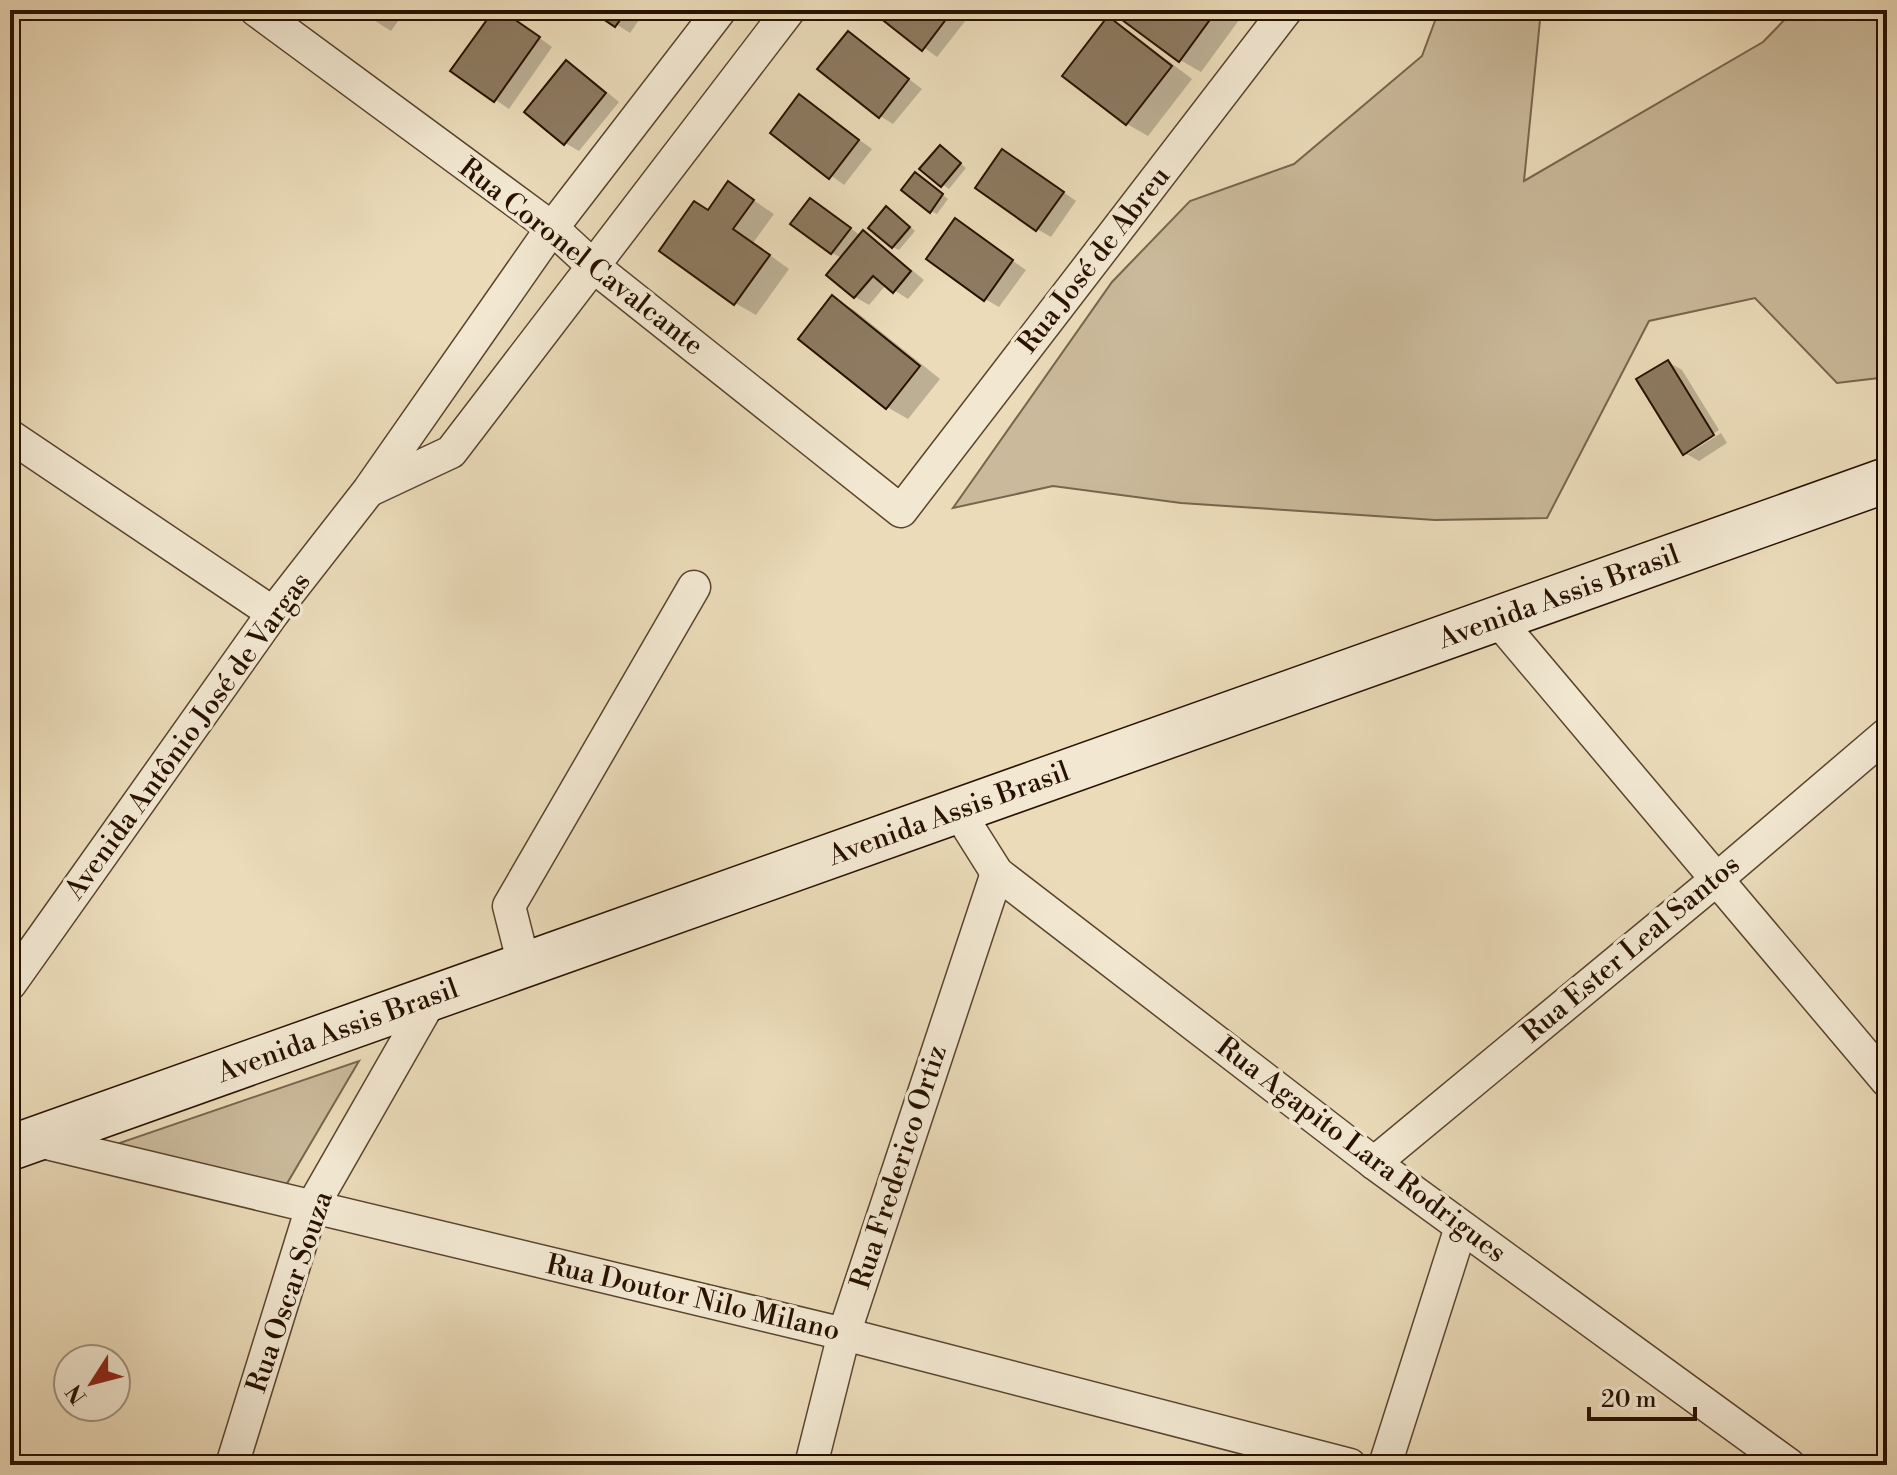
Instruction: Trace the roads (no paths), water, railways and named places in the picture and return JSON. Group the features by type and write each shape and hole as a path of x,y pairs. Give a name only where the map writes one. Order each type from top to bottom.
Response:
{"main road":[{"name":"Avenida Assis Brasil","path":"22,1144 1887,480"}],"street":[{"name":"Rua Coronel Cavalcante","path":"256,10 552,228 593,266 901,511"},
{"name":"Avenida Antônio José de Vargas","path":"10,984 273,613 369,490 552,228 720,10"},
{"name":"Avenida Antônio José de Vargas","path":"369,490 451,452 789,10"},
{"name":"Rua José de Abreu","path":"901,511 1286,10"},
{"path":"464,354 503,383"},
{"path":"10,436 273,613"},
{"path":"524,965 509,906 694,587"},
{"path":"1497,619 1887,1081"},
{"name":"Rua Ester Leal Santos","path":"1374,1163 1887,734"},
{"name":"Rua Agapito Lara Rodrigues","path":"958,811 997,873 1374,1163 1789,1465"},
{"name":"Rua Frederico Ortiz","path":"811,1465 844,1334 997,873"},
{"name":"Rua Oscar Souza","path":"232,1465 312,1207 431,999"},
{"name":"Rua Doutor Nilo Milano","path":"22,1144 312,1207 844,1334 1350,1465"},
{"path":"1385,1465 1461,1227"}]}
